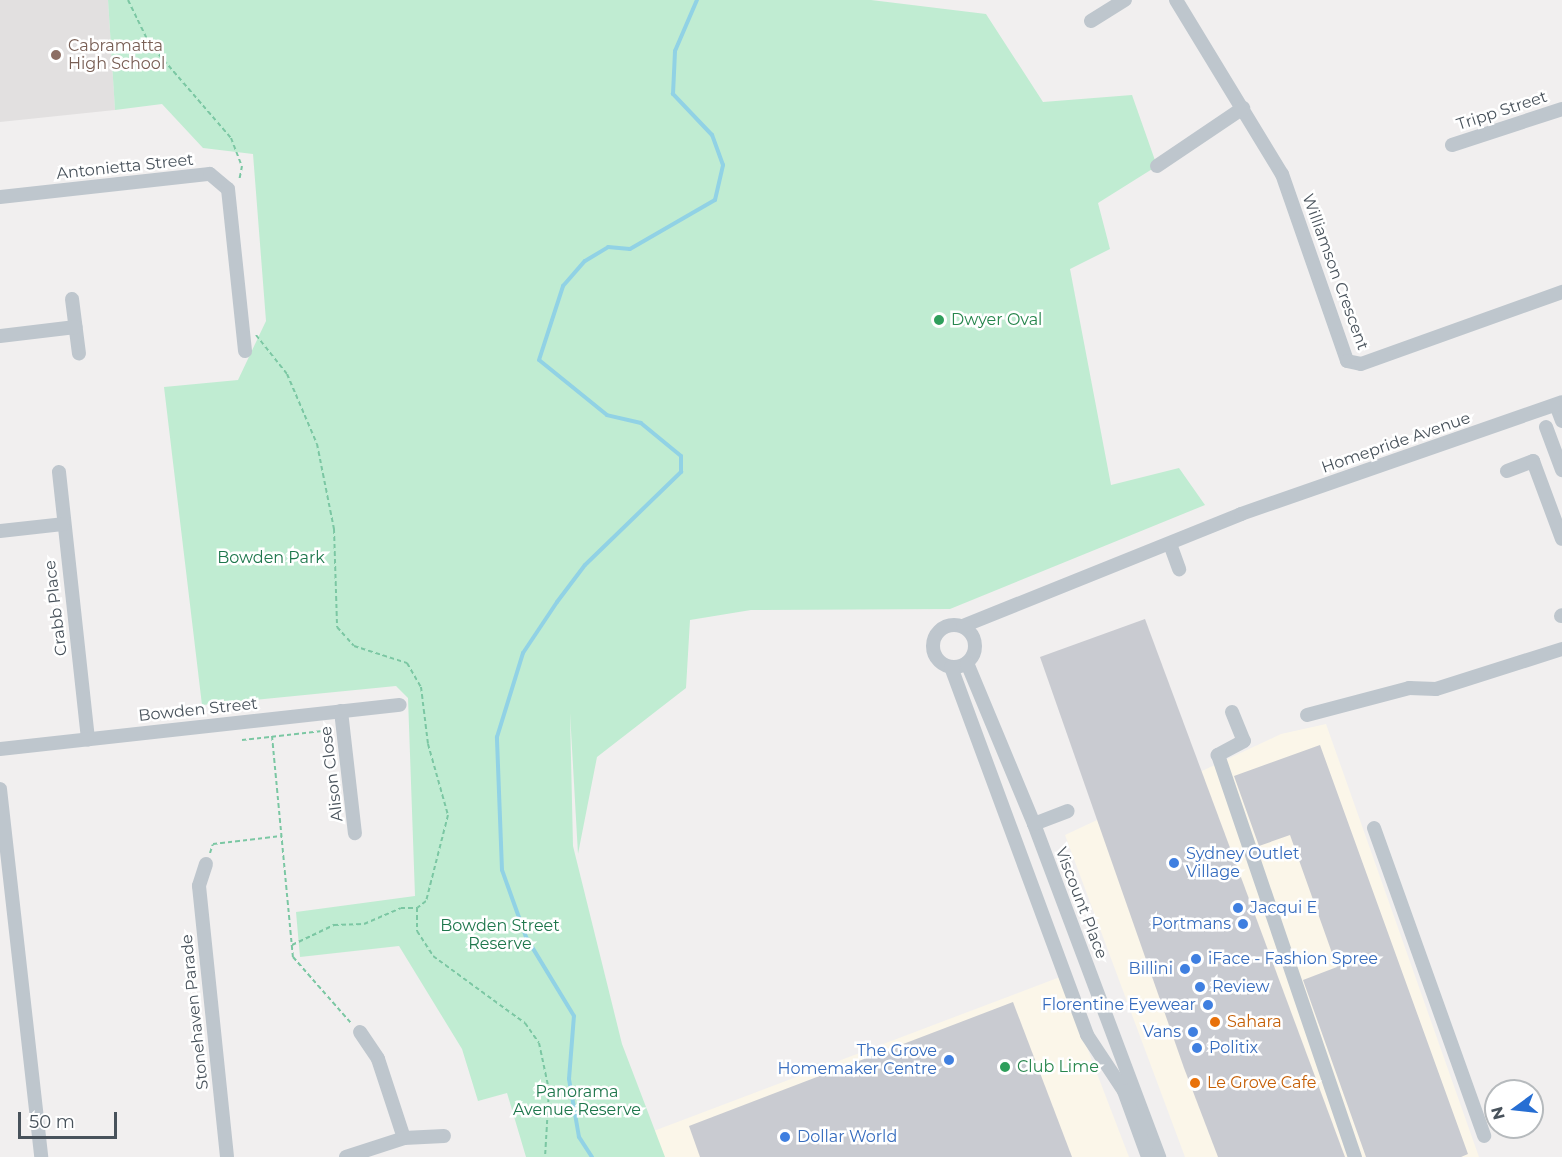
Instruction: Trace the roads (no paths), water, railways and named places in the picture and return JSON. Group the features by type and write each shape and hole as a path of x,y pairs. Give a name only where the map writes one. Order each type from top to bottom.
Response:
{"street":[{"path":"1091,21 1125,0"},
{"name":"Williamson Crescent","path":"1176,0 1282,174 1347,361 1361,364 1562,292"},
{"path":"1157,166 1243,108"},
{"name":"Tripp Street","path":"1452,145 1562,109"},
{"name":"Antonietta Street","path":"0,197 210,174 228,189 245,351"},
{"path":"72,298 79,354"},
{"path":"0,336 75,327"},
{"path":"1559,403 1562,422"},
{"name":"Homepride Avenue","path":"1170,544 1240,514 1559,403"},
{"path":"1546,427 1562,470"},
{"path":"1507,471 1533,461 1562,539"},
{"name":"Crabb Place","path":"59,472 88,739"},
{"path":"0,531 63,524"},
{"path":"1148,1157 1124,1090 1087,1035 951,667 934,654 933,639 942,628 963,626 1170,544 1179,569"},
{"path":"951,667 967,663 975,644 963,626"},
{"path":"1307,715 1408,688 1436,689 1562,650"},
{"name":"Viscount Place","path":"967,663 1034,824 1159,1157"},
{"name":"Bowden Street","path":"0,749 400,705"},
{"name":"Alison Close","path":"341,711 356,833"},
{"path":"1232,712 1244,741 1218,755 1355,1157"},
{"path":"0,789 41,1157"},
{"path":"1034,824 1068,811"},
{"path":"1374,828 1484,1136"},
{"name":"Stonehaven Parade","path":"206,864 199,886 227,1157"},
{"path":"360,1032 378,1059 404,1138"},
{"path":"346,1157 404,1138 444,1136"}],"waterway":[{"path":"592,1157 579,1137 569,1079 574,1016 526,937 502,870 497,737 523,653 557,602 585,565 681,472 681,456 641,423 607,415 539,360 563,286 585,261 608,247 630,249 715,200 723,165 712,135 673,94 675,51 697,0"}],"place":[{"name":"Cabramatta High School","path":"56,55"},
{"name":"Dwyer Oval","path":"939,320"},
{"name":"Sydney Outlet Village","path":"1174,863"},
{"name":"Jacqui E","path":"1238,908"},
{"name":"Portmans","path":"1243,924"},
{"name":"iFace - Fashion Spree","path":"1196,959"},
{"name":"Billini","path":"1185,969"},
{"name":"Review","path":"1200,987"},
{"name":"Florentine Eyewear","path":"1208,1005"},
{"name":"Sahara","path":"1215,1022"},
{"name":"Vans","path":"1193,1032"},
{"name":"Politix","path":"1197,1048"},
{"name":"The Grove Homemaker Centre","path":"949,1060"},
{"name":"Club Lime","path":"1005,1067"},
{"name":"Le Grove Cafe","path":"1195,1083"},
{"name":"Dollar World","path":"785,1137"}],"park label":[{"name":"Bowden Park","path":"271,558"},
{"name":"Bowden Street Reserve","path":"500,935"},
{"name":"Panorama Avenue Reserve","path":"577,1101"}]}
